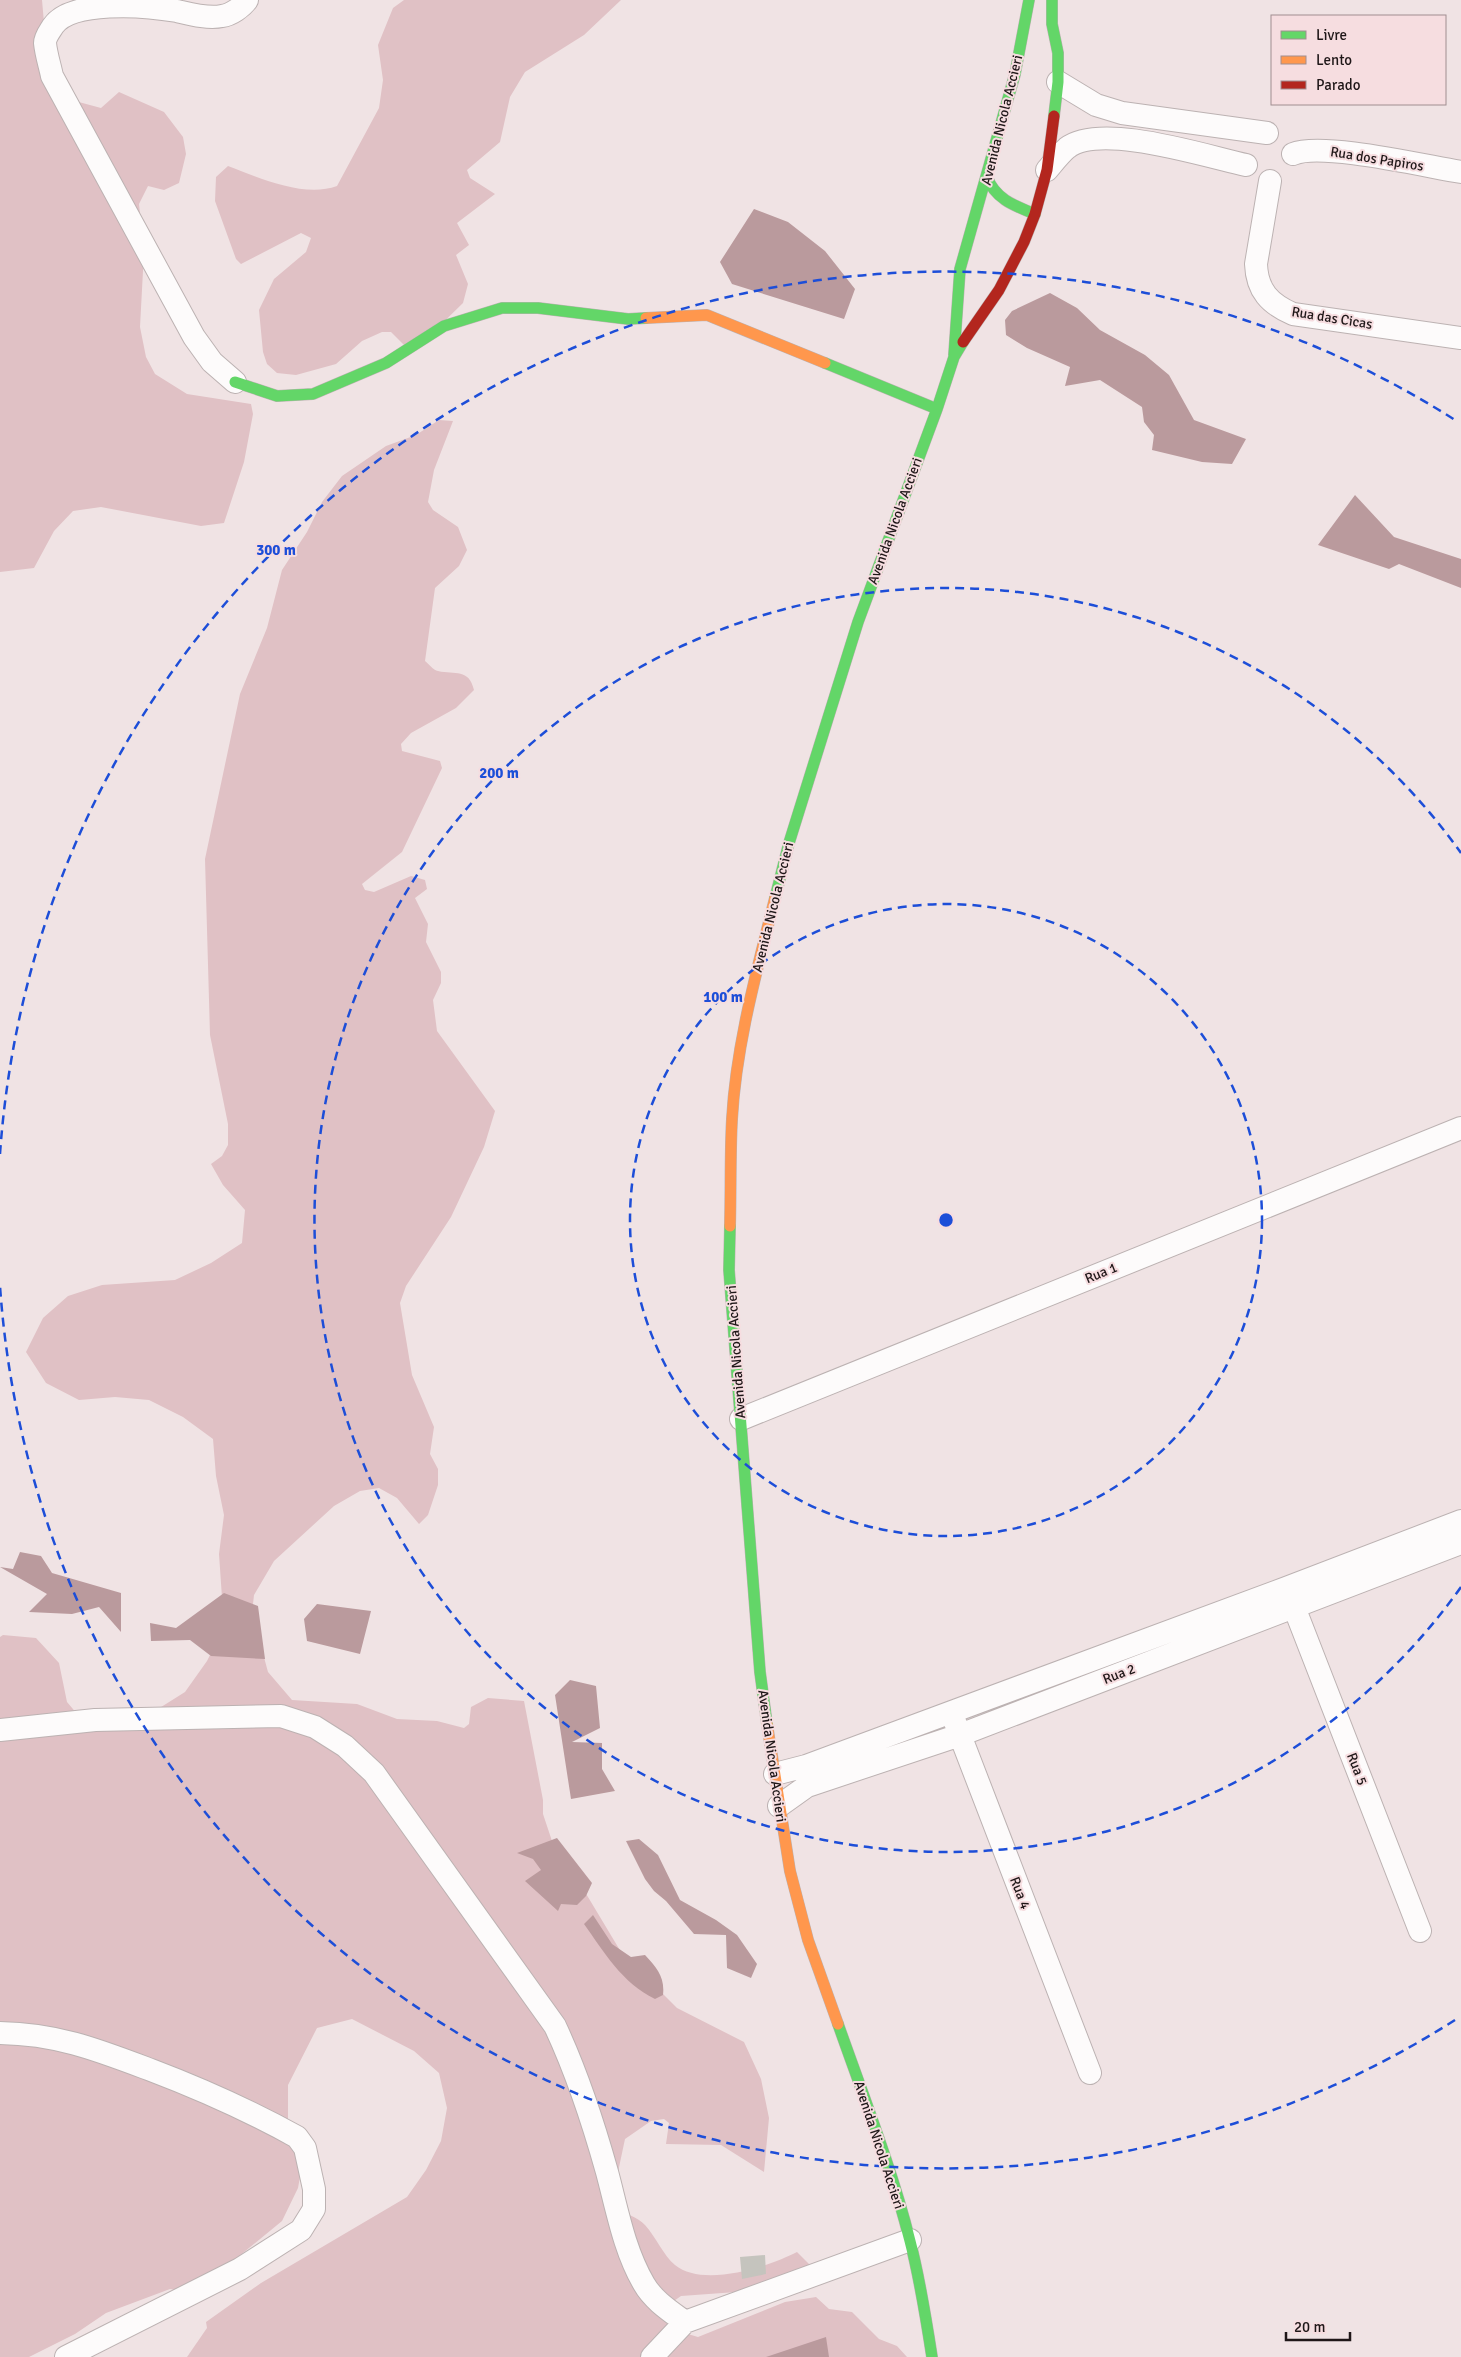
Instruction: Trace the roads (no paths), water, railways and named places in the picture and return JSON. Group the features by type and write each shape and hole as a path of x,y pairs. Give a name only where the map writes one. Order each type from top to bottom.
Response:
{"street":[{"path":"247,0 243,5 223,16 204,16 129,4 96,2 79,5 63,11 55,20 45,41 52,76 194,337 212,362 235,382 277,396 313,394 386,363 444,326 475,314 502,308 538,308 628,319 708,315 937,409"},
{"name":"Avenida Nicola Accieri","path":"954,357 960,269 1015,74 1029,0"},
{"name":"Avenida Nicola Accieri","path":"932,2357 923,2299 910,2240 871,2118 808,1940 790,1871 779,1806 760,1672 729,1270 732,1118 740,1062 756,978 789,843 858,622 937,409 954,357 978,318 1000,290 1024,242 1035,214 1046,170 1058,53 1052,24 1052,0"},
{"path":"1015,74 1031,73"},
{"path":"1054,81 1096,105 1122,114 1266,133 1281,136 1291,147 1292,154 1287,172 1277,179 1264,180 1253,175 1246,165 1245,150 1248,144 1253,138 1266,133"},
{"path":"1046,170 1068,147 1093,137 1134,140 1246,165"},
{"name":"Rua dos Papiros","path":"1292,154 1302,150 1329,151 1461,172"},
{"path":"987,178 989,185 996,194 1010,203 1035,214"},
{"name":"Rua das Cicas","path":"1270,180 1256,264 1256,278 1264,295 1278,307 1293,314 1461,338"},
{"name":"Rua 1","path":"741,1419 1461,1128"},
{"name":"Rua 2","path":"779,1806 807,1786 960,1735 1290,1598 1461,1521"},
{"name":"Rua 2","path":"775,1774 806,1766 952,1712 1290,1598 1461,1543"},
{"name":"Rua 5","path":"1290,1598 1420,1931"},
{"name":"Rua 4","path":"952,1712 1090,2073"},
{"path":"0,1730 95,1720 281,1716 315,1727 345,1746 374,1773 555,2026 576,2072 602,2154 628,2251 644,2285 663,2306 685,2322"},
{"path":"0,2033 29,2033 87,2045 202,2090 297,2137 305,2148 310,2166 314,2189 314,2209 301,2230 240,2269 66,2357"},
{"path":"652,2357 685,2322 910,2240"}]}
